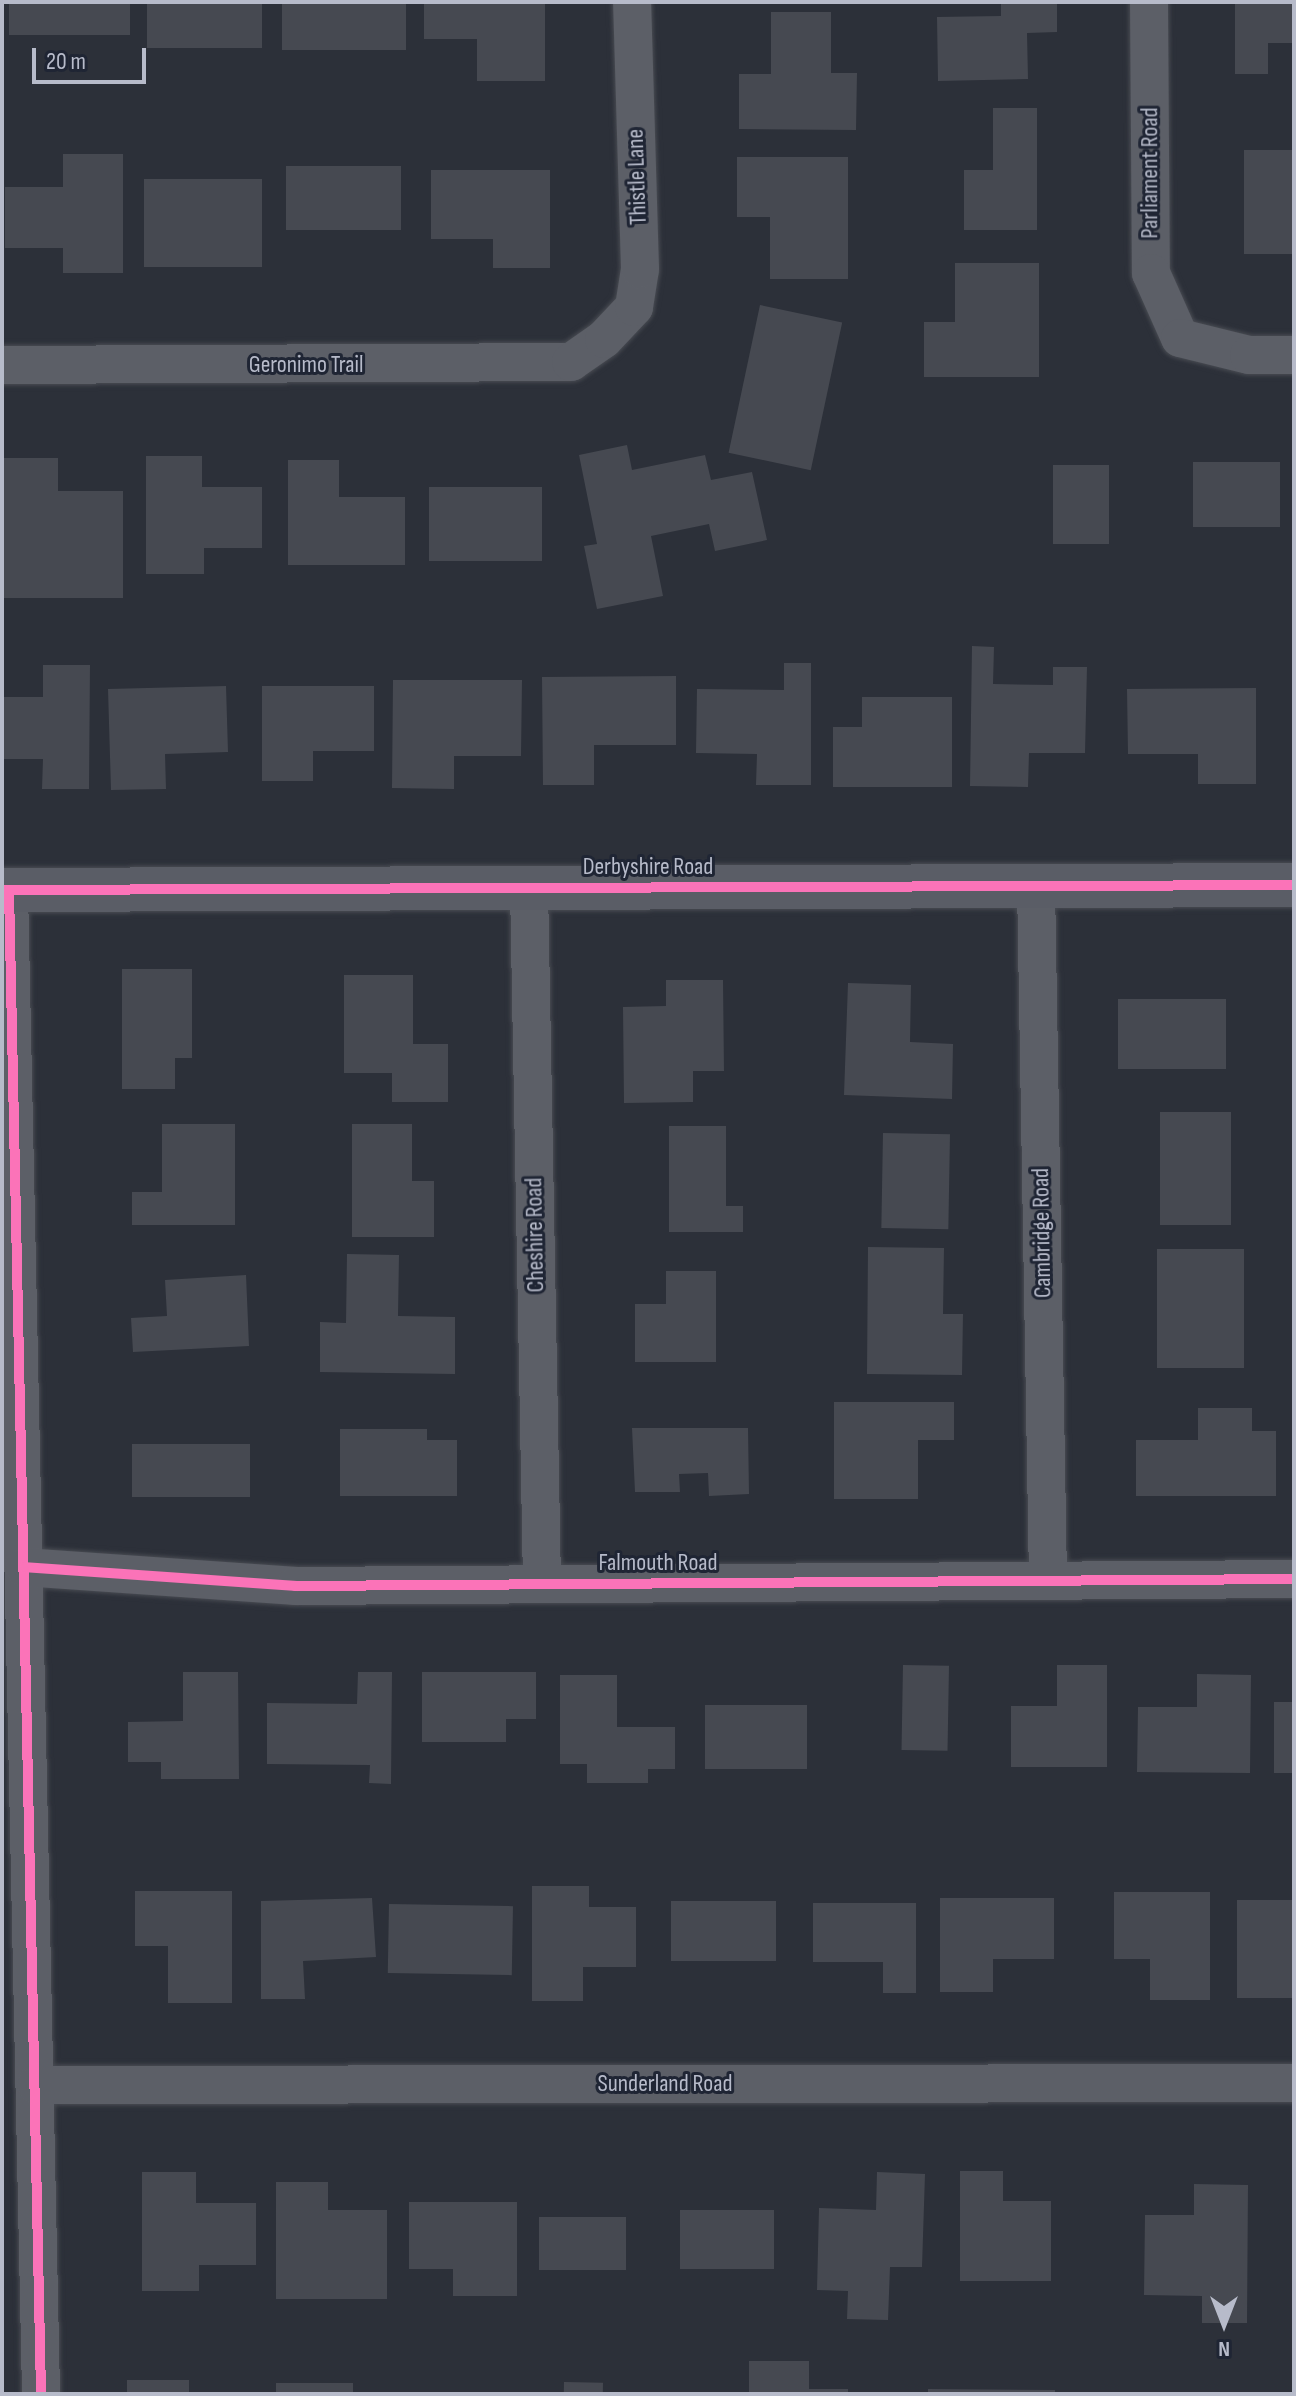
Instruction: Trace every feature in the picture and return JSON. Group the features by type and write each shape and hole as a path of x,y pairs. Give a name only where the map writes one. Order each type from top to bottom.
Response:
{"street":[{"name":"Thistle Lane","path":"604,339 634,307 640,269 632,2"},
{"name":"Parliament Road","path":"1149,2 1151,273 1180,338 1249,355 1294,355"},
{"name":"Geronimo Trail","path":"2,365 526,365 571,362 604,339"},
{"name":"Cambridge Road","path":"1036,885 1048,1581"},
{"name":"Derbyshire Road","path":"5,890 1294,885"},
{"name":"Cheshire Road","path":"529,887 542,1583"},
{"path":"5,890 24,1567 41,2394"},
{"name":"Falmouth Road","path":"24,1567 295,1586 1294,1579"},
{"name":"Sunderland Road","path":"36,2085 1294,2083"}],"building":[{"path":"9,2 130,2 130,35 9,35"},
{"path":"147,2 262,2 262,48 147,48"},
{"path":"282,2 406,2 406,50 282,50"},
{"path":"424,2 545,2 545,81 477,81 477,39 424,39"},
{"path":"1001,2 1057,2 1057,32 1027,33 1028,79 938,81 937,17 1001,16"},
{"path":"1235,2 1294,2 1294,43 1268,43 1268,74 1235,74"},
{"path":"771,12 831,12 831,73 857,73 856,130 739,129 739,74 771,74"},
{"path":"993,108 1037,108 1037,230 964,230 964,170 993,170"},
{"path":"1244,150 1294,150 1294,254 1244,254"},
{"path":"63,154 123,154 123,273 63,273 63,248 5,248 5,187 63,187"},
{"path":"737,157 848,157 848,279 770,279 770,217 737,217"},
{"path":"286,166 401,166 401,230 286,230"},
{"path":"431,170 550,170 550,268 493,268 493,239 431,239"},
{"path":"144,179 262,179 262,267 144,267"},
{"path":"955,263 1039,263 1039,377 924,377 924,322 955,322"},
{"path":"760,305 842,322 811,470 729,453"},
{"path":"627,445 632,470 705,455 711,480 752,472 767,540 715,551 709,524 651,536 663,596 597,609 584,546 597,544 579,455"},
{"path":"146,456 202,456 202,487 262,487 262,548 204,548 204,574 146,574"},
{"path":"2,458 58,458 58,491 123,491 123,598 2,598"},
{"path":"288,460 339,460 339,497 405,497 405,565 288,565"},
{"path":"1193,462 1280,462 1280,527 1193,527"},
{"path":"1053,465 1109,465 1109,544 1053,544"},
{"path":"429,487 542,487 542,561 429,561"},
{"path":"972,646 994,647 993,684 1053,685 1053,667 1087,667 1085,753 1029,753 1028,787 970,786"},
{"path":"784,663 811,663 811,785 756,785 757,754 696,753 697,689 784,690"},
{"path":"43,665 90,665 89,789 42,789 43,759 2,759 2,697 43,697"},
{"path":"676,676 676,745 594,745 594,785 543,785 542,677"},
{"path":"393,680 522,680 521,756 454,756 454,789 392,788"},
{"path":"226,686 228,752 165,754 166,789 111,790 108,689"},
{"path":"262,686 374,686 374,751 313,751 313,781 262,781"},
{"path":"1256,688 1256,784 1198,784 1198,754 1128,754 1127,689"},
{"path":"862,697 952,697 952,787 833,787 833,727 862,727"},
{"path":"122,969 192,969 192,1058 175,1058 175,1089 122,1089"},
{"path":"344,975 413,975 413,1044 448,1044 448,1102 392,1102 392,1073 344,1073"},
{"path":"666,980 723,980 724,1071 693,1071 693,1102 624,1103 623,1007 666,1006"},
{"path":"848,983 911,985 910,1042 953,1044 952,1099 844,1095"},
{"path":"1118,999 1226,999 1226,1069 1118,1069"},
{"path":"1160,1112 1231,1112 1231,1225 1160,1225"},
{"path":"162,1124 235,1124 235,1225 132,1225 132,1192 162,1192"},
{"path":"352,1124 412,1124 412,1181 434,1181 434,1237 352,1237"},
{"path":"669,1126 726,1126 726,1206 743,1206 743,1232 669,1232"},
{"path":"883,1133 950,1134 948,1229 881,1228"},
{"path":"868,1247 944,1248 943,1314 963,1314 962,1375 867,1374"},
{"path":"1157,1249 1244,1249 1244,1368 1157,1368"},
{"path":"347,1254 399,1255 398,1316 455,1317 455,1374 320,1372 320,1322 346,1323"},
{"path":"666,1271 716,1271 716,1362 635,1362 635,1304 666,1304"},
{"path":"246,1275 249,1346 133,1352 131,1318 167,1316 165,1280"},
{"path":"834,1402 954,1402 954,1440 918,1440 918,1499 834,1499"},
{"path":"1198,1408 1252,1408 1252,1431 1276,1431 1276,1496 1136,1496 1136,1440 1198,1440"},
{"path":"632,1428 748,1428 749,1494 709,1496 708,1473 679,1474 680,1492 635,1492"},
{"path":"340,1429 427,1429 427,1440 457,1440 457,1496 340,1496"},
{"path":"132,1444 250,1444 250,1497 132,1497"},
{"path":"903,1665 949,1666 948,1751 902,1750"},
{"path":"1057,1665 1107,1665 1107,1767 1011,1767 1011,1706 1057,1706"},
{"path":"183,1672 238,1672 239,1779 161,1779 161,1762 128,1762 128,1722 183,1721"},
{"path":"358,1672 392,1672 391,1784 369,1783 370,1765 267,1764 267,1703 357,1704"},
{"path":"422,1672 536,1672 536,1719 506,1719 506,1742 422,1742"},
{"path":"1197,1674 1251,1675 1250,1773 1137,1772 1138,1707 1197,1707"},
{"path":"560,1675 617,1675 617,1727 675,1727 675,1769 648,1769 648,1783 587,1783 587,1764 560,1764"},
{"path":"1274,1702 1294,1702 1294,1773 1274,1773"},
{"path":"705,1705 807,1705 807,1769 705,1769"},
{"path":"532,1886 589,1886 589,1907 636,1907 636,1967 583,1967 583,2001 532,2001"},
{"path":"135,1891 232,1891 232,2003 168,2003 168,1946 135,1946"},
{"path":"1114,1892 1210,1892 1210,2000 1150,2000 1150,1959 1114,1959"},
{"path":"372,1898 376,1957 303,1961 305,1999 261,1999 261,1901"},
{"path":"940,1898 1054,1898 1054,1959 993,1959 993,1992 940,1992"},
{"path":"1237,1900 1294,1900 1294,1998 1237,1998"},
{"path":"671,1901 776,1901 776,1961 671,1961"},
{"path":"813,1903 916,1903 916,1993 883,1993 883,1962 813,1962"},
{"path":"389,1904 513,1906 512,1975 388,1973"},
{"path":"960,2171 1003,2171 1003,2201 1051,2201 1051,2281 960,2281"},
{"path":"142,2172 196,2172 196,2203 256,2203 256,2265 199,2265 199,2291 142,2291"},
{"path":"877,2172 925,2174 922,2267 890,2267 888,2320 847,2319 848,2291 817,2290 819,2208 876,2210"},
{"path":"276,2182 328,2182 328,2210 387,2210 387,2299 276,2299"},
{"path":"1194,2184 1248,2185 1247,2323 1202,2323 1202,2296 1144,2295 1145,2215 1194,2215"},
{"path":"409,2202 517,2202 517,2296 453,2296 453,2269 409,2269"},
{"path":"680,2210 774,2210 774,2269 680,2269"},
{"path":"539,2217 626,2217 626,2270 539,2270"},
{"path":"749,2361 809,2361 809,2389 848,2389 848,2394 749,2394"},
{"path":"127,2380 189,2380 189,2394 127,2394"},
{"path":"564,2382 603,2383 603,2394 564,2394"},
{"path":"276,2383 353,2383 353,2394 276,2394"},
{"path":"928,2389 1055,2390 1055,2394 928,2394"}],"cycle path":[{"path":"2,890 1294,885"},
{"path":"9,890 41,2394"},
{"path":"24,1567 295,1586 1294,1579"}]}
